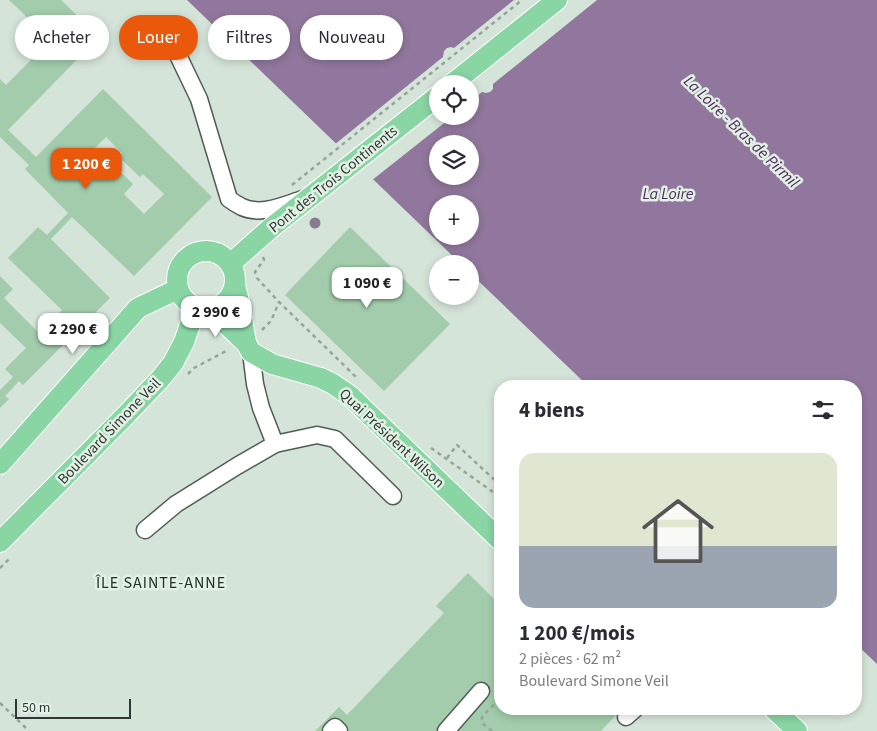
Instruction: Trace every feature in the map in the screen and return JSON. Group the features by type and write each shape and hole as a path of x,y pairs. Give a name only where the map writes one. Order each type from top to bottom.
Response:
{"main road":[{"path":"463,75 557,0"},
{"name":"Pont des Trois Continents","path":"230,264 272,227 429,103"},
{"path":"234,284 226,301 218,306 203,308 183,298 178,289 177,278 179,268 193,254 203,251 214,252 223,256 234,272 234,284 252,342"},
{"path":"0,464 138,308 178,289"},
{"name":"Quai Président Wilson","path":"203,308 252,342 272,364 321,378 348,395 494,534"},
{"name":"Boulevard Simone Veil","path":"0,542 161,378 173,363 203,308"},
{"path":"780,715 797,731"}],"lane":[{"path":"180,60 198,99 228,200 242,208 268,210 310,197"},
{"path":"252,342 255,384 261,408 275,444"},
{"path":"145,530 176,504 275,444 317,435 335,439 393,496"},
{"path":"446,731 481,691"},
{"path":"331,731 335,727 340,731"}],"path":[{"path":"304,176 522,0"},
{"path":"252,342 271,321 279,302 256,275 255,272 264,260 261,254"},
{"path":"494,479 457,445 447,458 494,493"},
{"path":"0,703 29,731"},
{"path":"492,731 482,722 482,718 494,705"}],"water":[{"name":"La Loire","path":"187,0 877,0 877,664 862,650 862,380 582,380 479,282 479,255 452,255 441,245 479,245 479,195 429,195 429,233 249,60 290,60 290,15 208,15 208,20"}],"pier":[{"path":"514,0 597,0 493,84 493,89 490,92 482,92 479,94 479,75 429,75 429,125 442,125 371,181 334,145 443,57 444,51 447,48 454,48"}],"building":[{"path":"9,0 61,0 76,15 25,15"},
{"path":"31,60 76,60 8,130 36,157 103,89 212,197 134,276 72,217 51,239 110,298 23,385 19,381 5,396 9,399 0,408 0,390 13,377 5,369 26,348 0,323 0,276 13,289 4,298 39,333 62,310 8,258 38,227 47,235 68,213 25,169 29,165 0,137 0,79 6,85","holes":["106,137 122,153 119,157 140,177 143,174 164,194 144,214 124,194 133,184 115,167 106,176 86,157"]},
{"path":"350,227 450,324 384,391 285,295"},
{"path":"468,573 494,599 494,715 616,715 601,731 315,731 339,707 347,715 444,613 436,606"}],"district":[{"name":"ÎLE SAINTE-ANNE","path":"161,582"}],"water label":[{"name":"La Loire - Bras de Pirmil","path":"742,131"}]}
